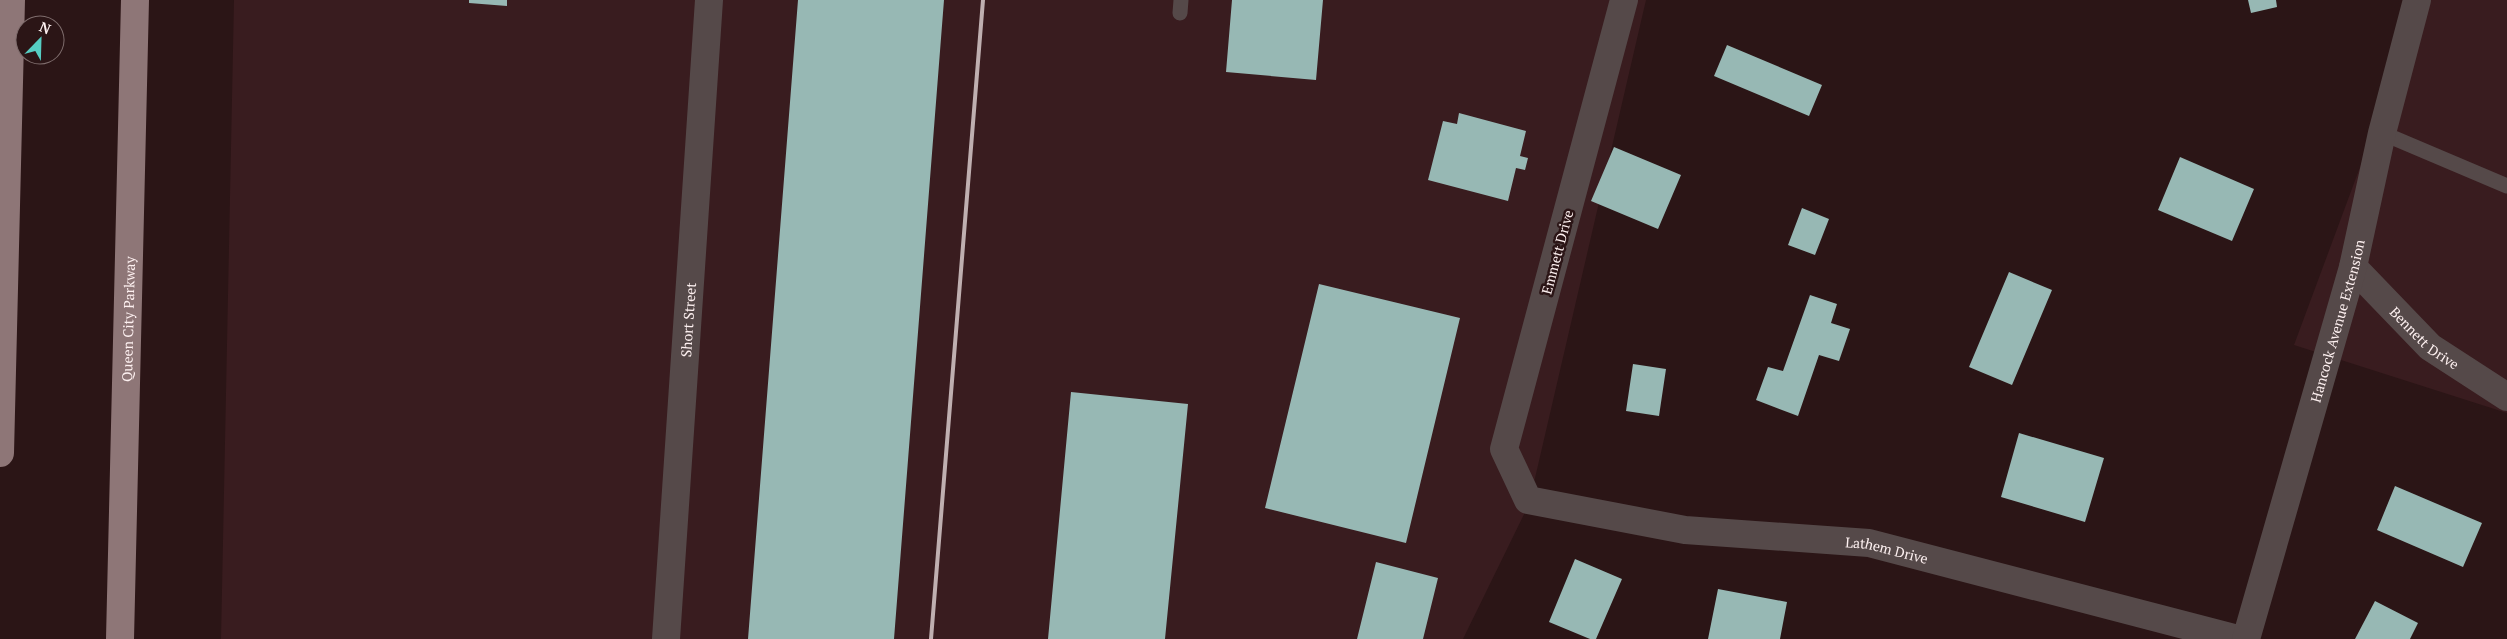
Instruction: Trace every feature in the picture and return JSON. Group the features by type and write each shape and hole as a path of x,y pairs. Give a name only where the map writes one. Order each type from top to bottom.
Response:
{"main road":[{"path":"0,453 11,0"},
{"name":"Queen City Parkway","path":"120,639 134,0"}],"street":[{"name":"Short Street","path":"666,639 709,0"},
{"name":"Emmett Drive","path":"1528,500 1504,449 1624,0"},
{"name":"Hancock Avenue Extension","path":"2246,639 2352,267 2382,133 2417,0"},
{"name":"Bennett Drive","path":"2352,267 2430,347 2507,397"},
{"name":"Lathem Drive","path":"1528,500 1685,530 1869,543 2238,639"}],"lane":[{"path":"2382,133 2507,186"}],"shaded area":[{"path":"234,0 1646,0 1529,504 1463,639 221,639"},
{"path":"2422,0 2507,0 2507,413 2294,345"}],"building":[{"path":"469,0 507,0 507,6 469,3"},
{"path":"798,0 944,0 894,639 748,639"},
{"path":"1232,0 1323,0 1316,80 1226,72"},
{"path":"2248,0 2276,0 2277,7 2251,13"},
{"path":"1727,45 1822,85 1809,116 1714,76"},
{"path":"1459,113 1526,131 1520,156 1528,158 1525,170 1516,168 1508,201 1428,180 1443,121 1457,124"},
{"path":"1614,147 1681,175 1658,229 1591,201"},
{"path":"2180,157 2254,189 2232,241 2158,210"},
{"path":"1802,208 1829,219 1815,255 1788,245"},
{"path":"2009,272 2052,290 2012,385 1969,367"},
{"path":"1319,284 1460,318 1406,543 1265,508"},
{"path":"1810,295 1837,304 1831,323 1850,329 1839,361 1819,355 1798,416 1756,400 1768,367 1783,371"},
{"path":"1633,364 1666,369 1659,416 1626,411"},
{"path":"1071,392 1188,404 1165,639 1048,639"},
{"path":"2019,433 2104,458 2085,522 2001,497"},
{"path":"2395,486 2482,523 2463,567 2377,530"},
{"path":"1575,559 1622,579 1596,639 1590,639 1549,622"},
{"path":"1376,562 1438,578 1423,639 1357,639"},
{"path":"1718,589 1787,602 1780,639 1708,639"},
{"path":"2375,601 2418,623 2410,639 2355,639"}],"railway":[{"path":"931,639 983,0"}]}
